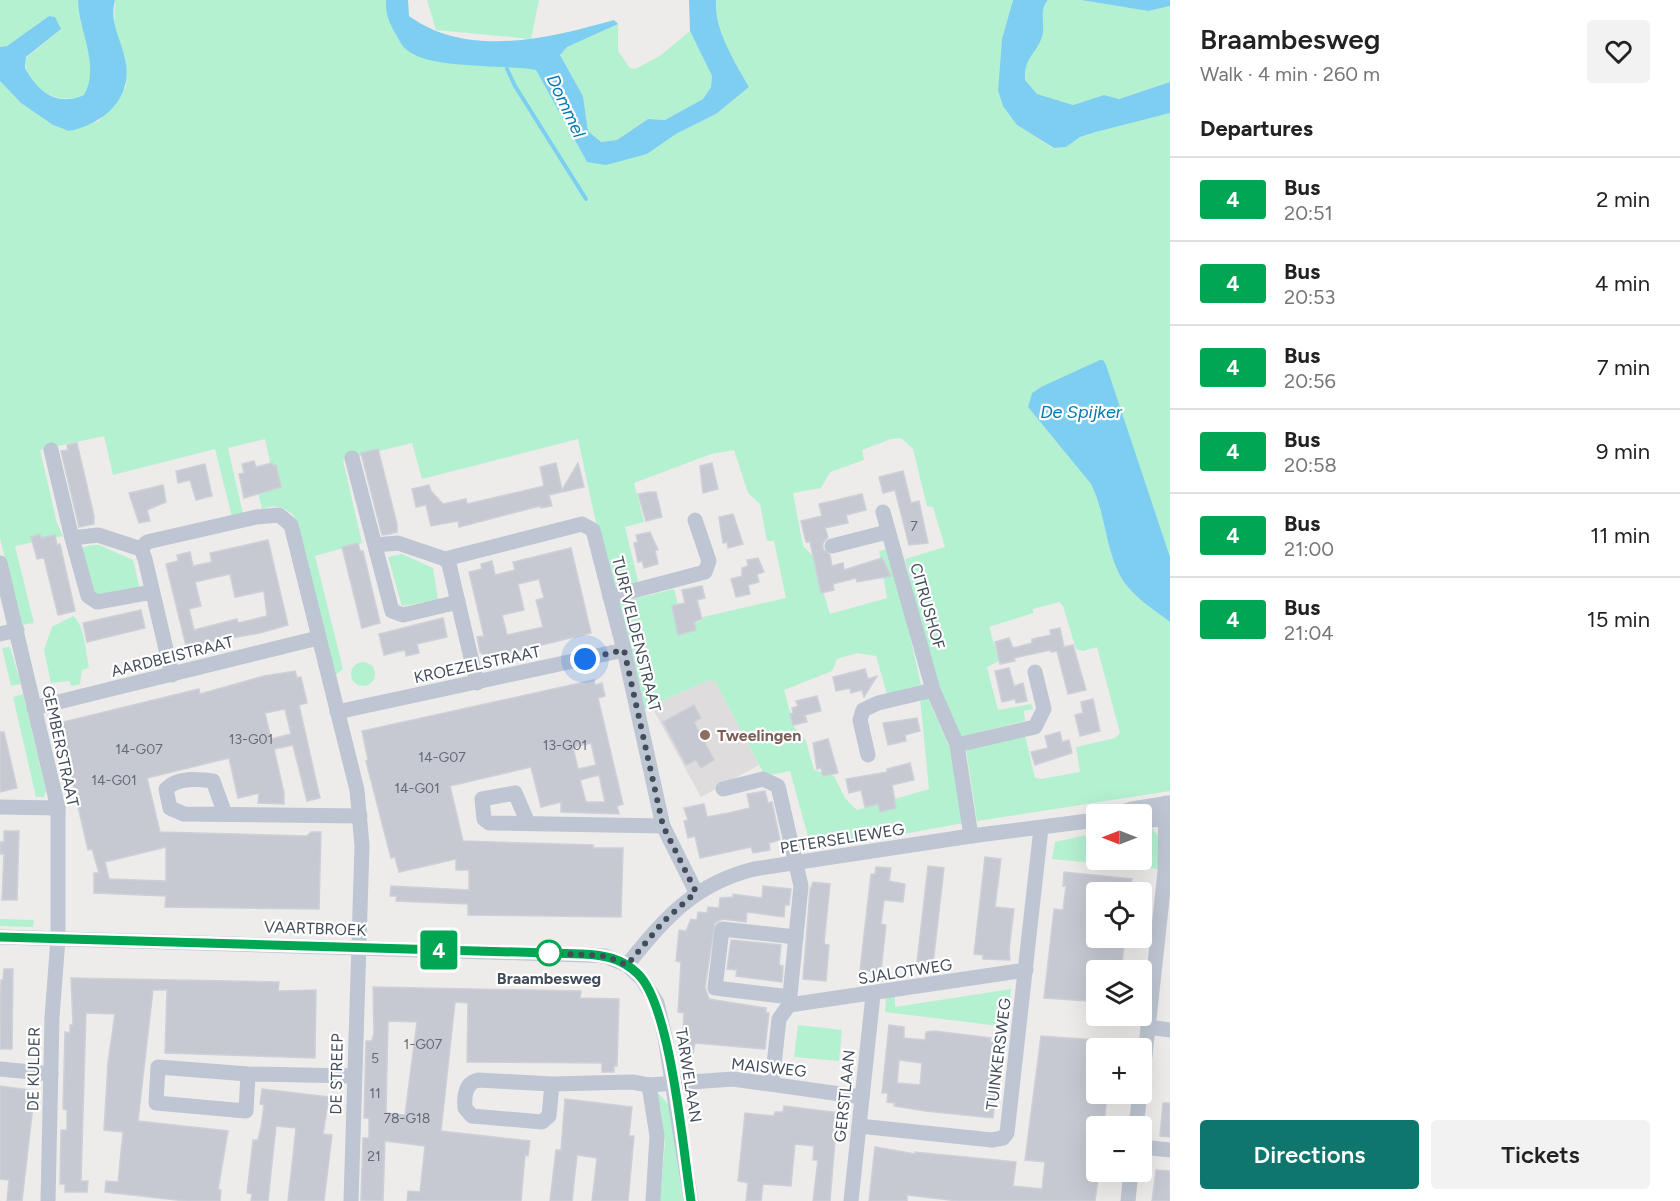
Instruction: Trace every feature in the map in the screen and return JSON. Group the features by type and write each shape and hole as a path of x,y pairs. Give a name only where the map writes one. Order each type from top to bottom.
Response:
{"street":[{"path":"51,450 88,596 97,602 152,592"},
{"path":"352,458 392,611 403,615 458,602"},
{"name":"CITRUSHOF","path":"883,512 933,690 957,745 971,836"},
{"path":"141,549 147,542 256,517 279,514 291,525 357,790 362,846 357,948"},
{"path":"610,597 705,572 709,561 695,520"},
{"name":"TURFVELDENSTRAAT","path":"445,559 582,524 593,530 624,650 663,826 696,892"},
{"path":"832,546 887,532"},
{"path":"72,538 98,535 141,549"},
{"path":"375,545 398,543 445,559 450,564 477,683"},
{"path":"141,549 172,675"},
{"name":"GEMBERSTRAAT","path":"0,563 58,808 58,939"},
{"path":"0,634 17,630"},
{"name":"AARDBEISTRAAT","path":"34,708 318,638"},
{"name":"KROEZELSTRAAT","path":"337,712 624,650"},
{"path":"957,745 1035,727 1044,709 1035,672"},
{"path":"868,755 860,720 863,710 878,703 933,690"},
{"path":"723,789 764,779 778,786 801,886 789,1001 779,1019 772,1083"},
{"path":"1147,1038 1165,873 1168,803 1152,806"},
{"path":"0,807 58,808"},
{"path":"225,814 360,816"},
{"path":"1152,820 1168,819"},
{"name":"PETERSELIEWEG","path":"627,965 663,922 696,892 728,876 971,836 1086,821"},
{"path":"528,823 663,826"},
{"name":"TUINKERSWEG","path":"859,1126 992,1140 1003,1138 1007,1133 1041,828"},
{"name":"SJALOTWEG","path":"796,937 722,929 715,988 789,1001 873,995 1026,970"},
{"name":"VAARTBROEK","path":"0,937 586,955 605,956 627,965"},
{"name":"DE KULDER","path":"48,1201 51,1074 58,939"},
{"name":"DE STREEP","path":"351,1201 357,948"},
{"name":"TARWELAAN","path":"627,965 642,978 657,1003 663,1026 691,1201"},
{"name":"GERSTLAAN","path":"851,1201 873,995"},
{"path":"1148,1027 1170,1030"},
{"path":"248,1074 246,1111 156,1103 158,1067 248,1074 353,1076"},
{"path":"0,1069 51,1074"},
{"name":"MAISWEG","path":"552,1084 549,1116 542,1122 472,1116 465,1108 466,1089 474,1081 552,1084 632,1082 649,1085 733,1079 862,1096"},
{"path":"649,1085 657,1136 653,1201"},
{"path":"1152,1148 1170,1150"},
{"path":"1128,1201 1130,1182"}],"shaded area":[{"name":"Tweelingen","path":"707,681 715,681 759,765 701,797 651,706"}],"green space":[{"path":"0,0 78,0 91,72 85,95 64,99 54,97 44,93 30,79 26,58 61,29 49,16 7,46 0,47"},
{"path":"115,0 386,0 386,6 413,55 444,61 536,69 587,162 647,154 676,134 716,114 749,87 722,34 718,23 716,0 1013,0 1002,39 998,89 1017,125 1053,148 1066,147 1080,137 1170,113 1170,557 1103,361 1041,387 1032,393 1028,407 1091,484 1114,563 1127,586 1142,601 1170,622 1170,791 977,821 966,749 1025,735 1035,778 1041,779 1080,772 1076,747 1115,738 1120,733 1097,647 1083,651 1076,649 1063,606 1059,602 1033,609 1033,613 989,627 999,661 987,667 998,710 1031,704 1033,709 1024,711 1025,721 960,737 933,676 905,559 945,547 933,507 927,506 913,449 901,438 891,439 862,450 864,460 830,472 821,488 793,493 803,546 812,555 830,614 887,598 879,551 890,548 921,685 887,694 876,656 857,653 837,659 832,671 784,690 794,727 806,741 814,770 834,776 845,798 857,810 929,789 920,698 927,696 951,751 963,823 812,851 790,771 765,776 715,681 707,681 644,709 617,603 674,589 683,625 702,621 703,617 786,598 774,541 767,541 760,504 748,493 734,450 711,454 634,483 644,522 625,527 639,585 614,590 594,514 578,439 422,479 412,443 343,460 362,543 315,556 343,669 334,676 294,516 280,507 262,509 256,485 274,480 265,439 228,448 243,514 232,517 215,449 113,475 104,436 40,450 57,523 63,536 15,546 34,623 21,625 0,538 0,81 21,103 53,125 69,131 99,121 126,87 125,59 114,26"},
{"path":"427,0 539,0 531,39 436,30"},
{"path":"1048,0 1081,0 1148,11 1170,6 1170,82 1118,99 1104,95 1073,105 1037,94 1025,80 1024,71 1026,60 1042,36 1042,7"},
{"path":"618,24 618,51 630,68 635,69 660,56 690,31 712,76 711,87 703,99 665,120 648,119 617,140 601,142 588,131 583,96 560,55 566,47"},
{"path":"99,545 133,560 139,585 137,589 95,596 80,548"},
{"path":"402,554 433,568 438,600 402,606 388,557"},
{"path":"73,616 83,633 89,668 82,670 80,684 72,686 69,681 51,683 44,650 52,627"},
{"path":"10,647 21,684 11,686 2,648"},
{"path":"358,662 368,662 375,669 375,679 368,686 358,686 351,679 351,669"},
{"path":"23,694 46,791 44,797 36,797 13,697"},
{"path":"1152,828 1161,839 1159,869 1152,868"},
{"path":"1086,835 1086,862 1052,859 1055,842"},
{"path":"0,919 34,920 33,927 0,926"},
{"path":"1011,989 1007,1027 885,1012 886,998 895,997 895,1007"},
{"path":"798,1025 842,1030 839,1061 794,1057"},
{"path":"655,1094 659,1094 669,1105 683,1201 660,1201 665,1142 661,1110"}],"water":[{"path":"78,0 115,0 114,23 127,73 125,86 113,107 94,122 69,131 53,125 21,103 0,81 0,47 7,46 49,16 55,17 61,29 26,57 25,68 36,84 49,95 65,99 84,95 89,84 90,60"},
{"name":"Dommel","path":"386,0 408,0 409,16 432,29 457,37 483,41 537,38 614,20 618,24 567,47 560,55 583,96 588,131 601,142 617,140 648,119 665,120 703,99 711,87 712,76 690,31 689,0 716,0 718,23 722,34 749,87 716,114 676,134 647,154 606,165 587,162 536,70 449,64 418,56 405,48 392,28"},
{"path":"1013,0 1048,0 1043,9 1042,37 1028,61 1025,72 1025,80 1037,94 1073,105 1104,95 1119,99 1170,82 1170,113 1096,132 1080,137 1066,147 1054,148 1017,125 1003,106 998,90 1002,39"},
{"path":"1081,0 1170,0 1170,6 1148,11"},
{"name":"De Spijker","path":"1103,360 1106,365 1170,557 1170,622 1142,601 1127,586 1114,563 1091,484 1028,407 1032,393 1041,387"}],"building":[{"path":"77,443 94,516 94,524 79,527 61,451 68,450 67,445"},
{"path":"378,449 397,524 397,532 382,535 361,453"},
{"path":"254,461 256,467 272,463 273,466 276,465 281,487 244,498 239,474 244,473 242,464"},
{"path":"556,463 562,490 578,463 584,487 549,495 552,506 541,508 540,506 459,527 458,521 431,526 426,505 416,507 412,489 429,485 431,491 443,504 466,499 467,504 544,486 540,467"},
{"path":"712,463 718,489 703,493 700,466"},
{"path":"205,464 212,496 196,500 190,480 178,483 176,471"},
{"path":"903,471 911,503 919,501 928,543 909,545 895,490 883,493 879,477"},
{"path":"163,485 166,502 147,510 150,521 139,523 129,493"},
{"path":"656,492 662,517 646,521 638,494"},
{"path":"862,494 866,510 846,515 848,523 825,528 828,537 823,543 823,549 830,555 832,566 843,563 844,570 882,558 891,576 857,582 856,578 833,584 834,590 821,593 810,542 806,542 801,521 822,516 819,504"},
{"path":"733,514 743,544 728,548 727,542 723,543 719,517"},
{"path":"650,532 658,550 655,550 658,564 644,568 642,561 638,562 634,543 638,542 636,535"},
{"path":"40,534 41,538 55,535 57,545 60,544 75,611 58,615 44,558 37,559 31,537"},
{"path":"268,540 288,625 260,633 186,646 166,564 178,561 177,555 190,552 193,566 212,562 210,553","holes":["230,574 235,597 264,591 267,616 238,623 237,619 194,630 189,609 201,606 195,582"]},
{"path":"358,543 360,551 363,551 380,623 362,628 342,547"},
{"path":"571,548 591,633 488,658 480,652 477,637 484,636 469,572 482,569 481,564 492,561 495,575 515,570 513,562","holes":["539,579 544,598 536,600 543,627 507,635 502,615 524,610 518,584"]},
{"path":"758,558 764,572 757,574 759,582 748,585 750,594 736,597 731,579 742,576 742,568 748,566 747,560"},
{"path":"702,586 705,598 697,600 702,619 694,622 696,630 678,635 672,606 685,603 682,590"},
{"path":"141,610 145,628 87,642 83,623"},
{"path":"443,618 447,637 417,644 419,653 406,656 405,650 384,655 379,634"},
{"path":"1060,628 1064,647 1073,645 1086,690 1068,694 1057,651 1051,652 1051,650 1014,658 1015,661 1000,664 995,642 1009,638 1013,648 1032,643 1032,639 1051,635 1050,630"},
{"path":"1009,668 1014,686 1023,683 1027,701 1016,703 1015,699 1002,702 995,671"},
{"path":"865,669 868,679 877,676 864,697 862,690 851,693 850,688 836,691 833,677"},
{"path":"295,671 297,678 301,677 307,703 299,705 320,798 307,801 293,745 274,749 284,793 284,804 258,803 259,793 238,798 229,758 147,778 160,832 307,836 311,832 321,832 319,909 165,907 166,896 94,893 94,873 99,873 92,849 88,850 59,723 199,689 200,694 264,676","holes":["285,709 291,734 271,739 265,713","166,847 166,881 109,879 105,862"]},
{"path":"594,680 595,685 602,683 605,696 598,698 623,804 617,806 619,814 561,812 561,802 541,807 531,767 450,786 463,841 623,848 621,917 468,915 468,904 396,901 397,896 390,896 391,886 469,890 469,870 456,870 456,859 399,872 395,857 391,858 366,761 368,760 362,731","holes":["591,743 596,765 578,769 573,747","599,775 605,802 586,802 580,780"]},
{"path":"817,696 821,711 805,715 807,722 793,725 790,714 793,713 792,708 798,706 796,701"},
{"path":"1093,699 1100,731 1080,736 1075,715 1083,713 1081,702"},
{"path":"694,705 701,718 694,722 714,760 701,768 696,760 686,765 663,722"},
{"path":"917,718 920,731 905,735 906,741 888,745 883,723"},
{"path":"0,732 4,732 17,788 0,792"},
{"path":"1060,732 1062,742 1069,740 1072,753 1035,765 1031,752 1048,748 1045,736"},
{"path":"828,739 838,773 823,776 821,768 817,769 813,743"},
{"path":"910,763 914,780 892,785 896,808 880,812 878,804 865,807 861,790 849,793 846,779 887,772 887,769"},
{"path":"765,791 768,803 772,802 780,840 769,843 770,850 753,853 751,847 700,858 695,836 688,838 684,821 688,820 684,808 704,804 707,817 728,813 750,808 747,794"},
{"path":"4,831 19,831 17,900 2,900 4,854 0,854 0,842 4,842"},
{"path":"985,857 1001,859 995,907 1014,909 1010,960 983,959 983,955 974,954"},
{"path":"928,866 944,868 933,964 917,962"},
{"path":"876,867 891,868 889,881 905,884 903,902 884,900 881,924 886,925 881,971 877,972 860,970 871,874 875,874"},
{"path":"1064,872 1132,879 1132,882 1086,882 1086,948 1124,948 1122,960 1086,960 1086,1001 1044,998 1054,909 1063,910 1066,886 1063,886"},
{"path":"813,882 830,884 824,944 829,945 826,981 803,979 810,890"},
{"path":"763,886 791,889 789,905 785,905 784,917 747,912 746,922 722,919 715,923 705,987 709,999 766,1008 766,1013 769,1013 765,1049 695,1043 693,1053 682,1051 684,1013 678,1012 681,962 676,961 679,930 686,931 691,919 697,920 698,912 707,913 708,907 719,908 720,898 733,897 733,894 762,898"},
{"path":"731,940 781,945 779,965 783,966 782,982 736,976 737,970 727,969"},
{"path":"4,969 13,969 12,1049 0,1049 1,980 3,980"},
{"path":"71,978 279,982 278,991 316,990 315,1058 165,1053 167,990 153,990 138,1121 228,1131 218,1190 221,1190 220,1201 186,1201 105,1192 106,1181 118,1182 123,1132 104,1130 108,1062 115,1014 86,1013 81,1181 88,1181 87,1192 65,1192 65,1184 60,1184 61,1130 67,1130 67,1110 63,1109 65,1032 70,1033 70,1025 73,1025"},
{"path":"373,987 581,991 580,998 619,999 617,1066 614,1066 614,1072 602,1072 602,1063 467,1062 468,1003 455,1002 441,1131 530,1141 528,1156 525,1155 521,1201 407,1201 408,1191 420,1192 425,1146 385,1141 383,1201 361,1200 363,1138 369,1138 369,1118 364,1118 366,1041 372,1041 374,1033","holes":["388,1021 417,1022 405,1115 386,1113"]},
{"path":"889,1025 904,1027 904,1038 925,1040 926,1032 934,1031 991,1038 990,1042 1001,1043 993,1118 894,1106 895,1103 887,1102 888,1093 882,1093","holes":["899,1060 922,1063 920,1085 897,1083"]},
{"path":"1041,1036 1086,1039 1086,1104 1106,1104 1105,1116 1086,1116 1086,1182 1098,1182 1095,1201 958,1201 907,1195 907,1201 869,1201 875,1147 915,1154 915,1152 1016,1162 1013,1186 1042,1189 1045,1162 1025,1160"},
{"path":"0,1086 29,1090 28,1095 36,1096 22,1201 7,1201 9,1180 0,1179"},
{"path":"262,1089 329,1097 323,1134 332,1135 324,1201 288,1201 296,1128 276,1126 268,1201 251,1201 252,1194 247,1193 253,1140 258,1140 261,1127 264,1105 260,1104"},
{"path":"565,1099 632,1107 629,1136 634,1136 628,1201 592,1201 597,1158 577,1155 572,1201 550,1201 556,1150 561,1150"},
{"path":"1163,1103 1170,1103 1170,1137 1160,1136"},
{"path":"784,1106 840,1113 839,1129 836,1129 830,1201 813,1201 818,1160 813,1160 814,1146 795,1144 791,1186 763,1184 761,1201 746,1201 748,1183 738,1181 745,1113 774,1116 775,1112 783,1112"},
{"path":"1156,1170 1170,1171 1170,1201 1152,1201"}],"waterway":[{"path":"507,69 515,86 586,199"}],"bus line":[{"name":"4","path":"0,937 582,954 617,959 642,978 657,1003 665,1037 691,1201"}],"place":[{"name":"Tweelingen","path":"705,735"},
{"name":"Braambesweg","path":"549,953"}],"route":[{"path":"549,953 605,956 627,965 663,922 696,892 663,826 624,650 585,659"}]}
